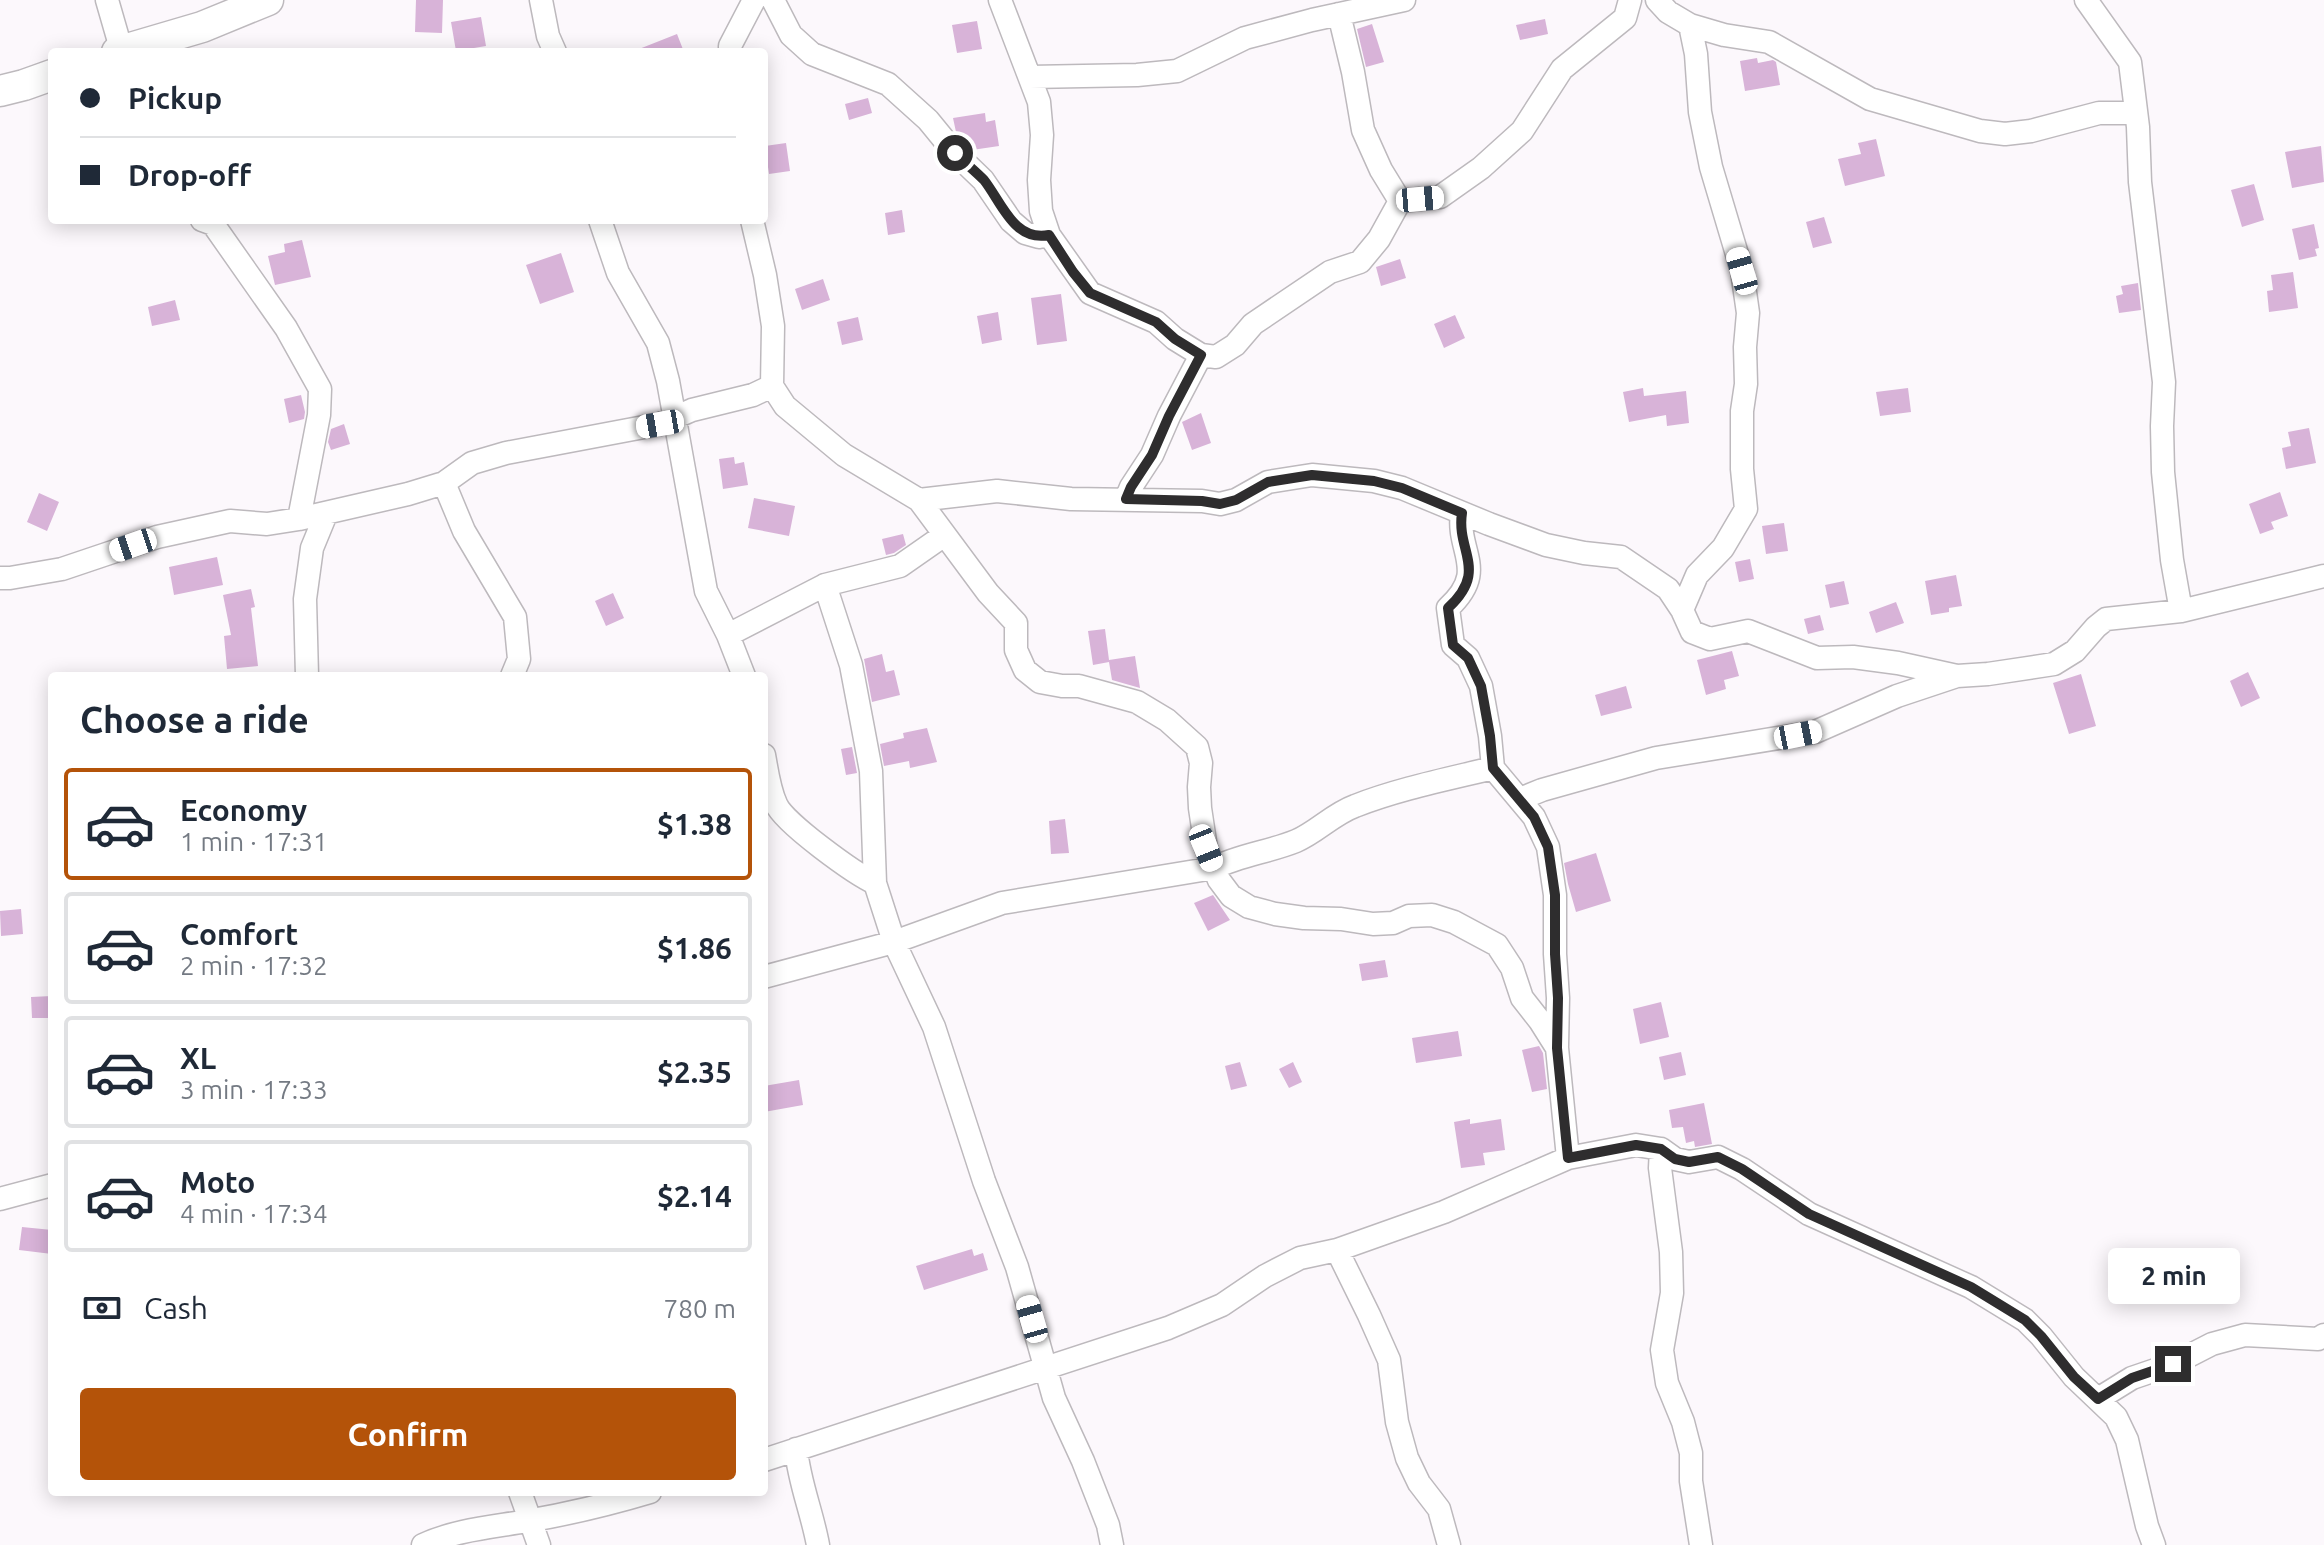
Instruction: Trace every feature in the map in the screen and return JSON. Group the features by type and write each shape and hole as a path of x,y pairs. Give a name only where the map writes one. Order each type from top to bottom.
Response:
{"street":[{"path":"107,0 119,48"},
{"path":"130,48 202,27 268,0"},
{"path":"541,0 553,48"},
{"path":"730,48 754,0"},
{"path":"773,0 791,35 812,54 888,84 928,120 983,180 1011,221 1025,233 1039,237 1049,235"},
{"path":"1000,0 1039,102 1041,211 1049,235 1090,293 1156,322 1175,339 1201,355 1216,357 1235,345 1253,324 1330,272 1360,262 1379,239 1400,201"},
{"path":"1030,77 1177,71 1245,38 1404,0"},
{"path":"1400,201 1440,197 1481,168 1522,131 1562,69 1625,18 1630,0"},
{"path":"1657,0 1668,12 1690,25 1724,35 1769,42 1870,99 1980,131 2005,134 2031,131 2099,113 2136,113"},
{"path":"2086,0 2130,62 2140,182 2164,382 2163,472 2181,611"},
{"path":"1339,14 1363,130 1381,170 1400,201"},
{"path":"1682,610 1697,575 1723,548 1746,509 1742,411 1748,313 1742,271 1711,167 1700,112 1696,54 1690,25"},
{"path":"0,91 48,76"},
{"path":"213,224 286,328 320,389 319,415 299,519"},
{"path":"601,224 618,273 658,343 668,381 706,591 742,672"},
{"path":"753,224 773,326 772,386 785,406 844,455 919,500 943,536 1016,623 1016,650 1025,670 1040,682 1079,686 1137,702 1167,720 1197,747 1201,763 1201,826 1206,848 1219,880 1231,896 1249,907 1304,918 1373,924 1393,923 1409,916 1432,915 1454,922 1497,945 1512,968 1522,998 1557,1048"},
{"path":"1126,499 1152,455 1201,355"},
{"path":"0,578 62,569 157,537 230,521 267,524 326,514 444,483 472,463 506,453 660,424 692,410 753,395 772,386"},
{"path":"919,500 997,491 1071,499 1220,504 1236,500 1268,482 1312,475 1374,481 1402,488 1546,545 1621,557 1668,589 1692,632 1710,639 1748,631 1817,658 1853,657 1957,676"},
{"path":"444,483 464,531 515,617 519,659 514,672"},
{"path":"1462,513 1470,564 1462,595 1448,608 1453,645 1468,658 1481,686 1493,768 1534,817 1548,847 1555,895 1557,1048 1568,1158"},
{"path":"307,672 305,599 312,548 326,514"},
{"path":"728,635 825,585 900,566 943,536"},
{"path":"1520,799 1656,758 1815,732 1897,696 1957,676 2054,664 2075,651 2106,619 2181,611 2324,576"},
{"path":"825,585 851,665 871,771 875,883 894,942 934,1027 984,1181 1017,1267 1054,1398 1083,1461 1108,1525 1112,1545"},
{"path":"768,976 894,942 1002,903 1214,868 1235,858 1272,851 1306,837 1353,806 1493,768"},
{"path":"768,771 777,807 808,836 863,878 875,883"},
{"path":"768,1459 1168,1328 1222,1305 1265,1276 1300,1258 1337,1250 1444,1212 1568,1158 1636,1145 1661,1149 1675,1159 1689,1162 1718,1157 1742,1169 1809,1214 1971,1287 2025,1320 2074,1377 2116,1417 2127,1440 2154,1545"},
{"path":"1661,1149 1660,1168 1671,1252 1672,1293 1662,1350 1667,1383 1683,1422 1691,1453 1691,1481 1701,1545"},
{"path":"0,1199 48,1186"},
{"path":"1337,1250 1389,1360 1397,1422 1407,1458 1419,1483 1439,1509 1449,1545"},
{"path":"2098,1399 2132,1378 2173,1364 2212,1344 2245,1335 2318,1339 2324,1335"},
{"path":"796,1449 797,1468 813,1517 818,1545"},
{"path":"521,1496 539,1545"},
{"path":"423,1545 463,1532 636,1496"}],"building":[{"path":"416,0 443,0 442,33 415,32"},
{"path":"481,17 486,46 455,48 451,22"},
{"path":"1545,19 1548,34 1520,40 1516,25"},
{"path":"977,21 982,49 957,53 952,25"},
{"path":"1372,24 1384,62 1366,67 1357,29"},
{"path":"677,34 682,48 642,48"},
{"path":"1757,58 1758,63 1776,62 1780,85 1745,91 1740,61"},
{"path":"868,98 872,113 849,120 845,104"},
{"path":"985,113 986,122 995,120 999,146 972,150 956,132 953,118"},
{"path":"1876,139 1885,176 1845,186 1838,159 1861,154 1858,143"},
{"path":"786,143 790,171 769,174 768,146"},
{"path":"2321,146 2324,182 2292,188 2285,152"},
{"path":"2254,184 2264,220 2242,227 2231,190"},
{"path":"902,210 905,232 888,235 885,213"},
{"path":"1824,217 1832,243 1813,248 1806,222"},
{"path":"2314,224 2319,248 2315,249 2317,256 2299,260 2292,229"},
{"path":"302,240 311,277 275,285 268,256 285,252 284,244"},
{"path":"561,253 574,292 540,304 526,265"},
{"path":"1400,259 1406,278 1381,286 1376,267"},
{"path":"2293,272 2298,308 2269,312 2267,291 2273,290 2271,275"},
{"path":"823,279 830,300 802,310 795,289"},
{"path":"2138,283 2141,310 2119,313 2116,296 2123,294 2121,286"},
{"path":"1061,294 1067,341 1037,345 1031,298"},
{"path":"175,300 180,320 152,326 148,307"},
{"path":"998,312 1002,340 982,344 977,316"},
{"path":"1455,315 1465,338 1444,348 1434,324"},
{"path":"858,317 863,340 842,345 837,322"},
{"path":"1643,388 1644,396 1686,391 1689,423 1667,426 1666,415 1629,422 1623,392"},
{"path":"1908,388 1911,412 1880,416 1876,392"},
{"path":"301,395 304,419 289,423 284,399"},
{"path":"1201,413 1211,443 1192,450 1182,422"},
{"path":"344,424 350,444 331,450 328,442 331,429"},
{"path":"2309,428 2316,463 2286,469 2282,448 2291,446 2288,432"},
{"path":"734,457 735,464 744,462 748,485 723,489 719,459"},
{"path":"2280,492 2288,516 2271,522 2274,529 2260,534 2249,504"},
{"path":"39,493 59,502 47,531 27,522"},
{"path":"754,498 795,506 789,536 748,528"},
{"path":"1784,523 1788,551 1766,554 1762,526"},
{"path":"903,534 906,545 886,555 882,539"},
{"path":"217,557 223,585 174,595 169,567"},
{"path":"1750,559 1754,579 1739,582 1735,562"},
{"path":"1956,575 1962,606 1931,615 1925,581"},
{"path":"1844,581 1849,604 1830,608 1825,585"},
{"path":"251,589 258,666 227,669 224,636 231,635 223,595"},
{"path":"613,593 624,618 606,626 595,601"},
{"path":"1896,602 1904,623 1876,633 1869,612"},
{"path":"1820,615 1824,630 1808,634 1804,619"},
{"path":"1105,629 1109,660 1135,656 1140,688 1112,680 1109,662 1093,665 1088,631"},
{"path":"1732,651 1739,676 1724,680 1726,689 1706,695 1697,660"},
{"path":"882,654 886,672 894,670 900,695 872,702 864,659"},
{"path":"2248,672 2260,698 2241,707 2230,681"},
{"path":"2081,674 2096,726 2069,734 2053,683"},
{"path":"1626,686 1632,708 1601,716 1595,695"},
{"path":"927,728 937,762 910,768 909,761 884,766 880,744 904,738 903,733"},
{"path":"852,747 857,773 846,775 841,749"},
{"path":"1065,819 1069,853 1051,854 1049,821"},
{"path":"1596,853 1611,901 1576,912 1564,863"},
{"path":"1213,895 1230,920 1208,931 1194,903"},
{"path":"21,909 23,934 1,936 0,911"},
{"path":"1385,960 1388,977 1362,981 1359,964"},
{"path":"48,996 48,1018 32,1018 31,997"},
{"path":"1661,1002 1669,1037 1640,1044 1633,1009"},
{"path":"1458,1031 1462,1056 1416,1063 1412,1038"},
{"path":"1539,1046 1543,1053 1547,1089 1532,1092 1522,1050"},
{"path":"1681,1052 1686,1075 1664,1080 1659,1057"},
{"path":"1240,1062 1247,1086 1231,1090 1225,1066"},
{"path":"1293,1062 1302,1082 1289,1088 1279,1069"},
{"path":"799,1080 803,1105 768,1111 768,1085"},
{"path":"1704,1103 1712,1144 1695,1147 1694,1141 1686,1143 1683,1127 1672,1128 1669,1110"},
{"path":"1470,1119 1470,1124 1501,1119 1505,1150 1483,1153 1485,1165 1461,1168 1454,1122"},
{"path":"22,1227 48,1230 48,1254 19,1250"},
{"path":"972,1249 974,1256 983,1253 988,1270 924,1290 916,1266"}],"route":[{"path":"955,153 983,180 1011,221 1025,233 1039,237 1049,235 1090,293 1156,322 1175,339 1201,355 1152,455 1126,499 1220,504 1236,500 1268,482 1312,475 1374,481 1402,488 1462,513 1470,564 1462,595 1448,608 1453,645 1468,658 1481,686 1493,768 1534,817 1548,847 1555,895 1557,1048 1568,1158 1636,1145 1661,1149 1675,1159 1689,1162 1718,1157 1742,1169 1809,1214 1971,1287 2025,1320 2074,1377 2098,1399 2132,1378 2173,1364"}]}
